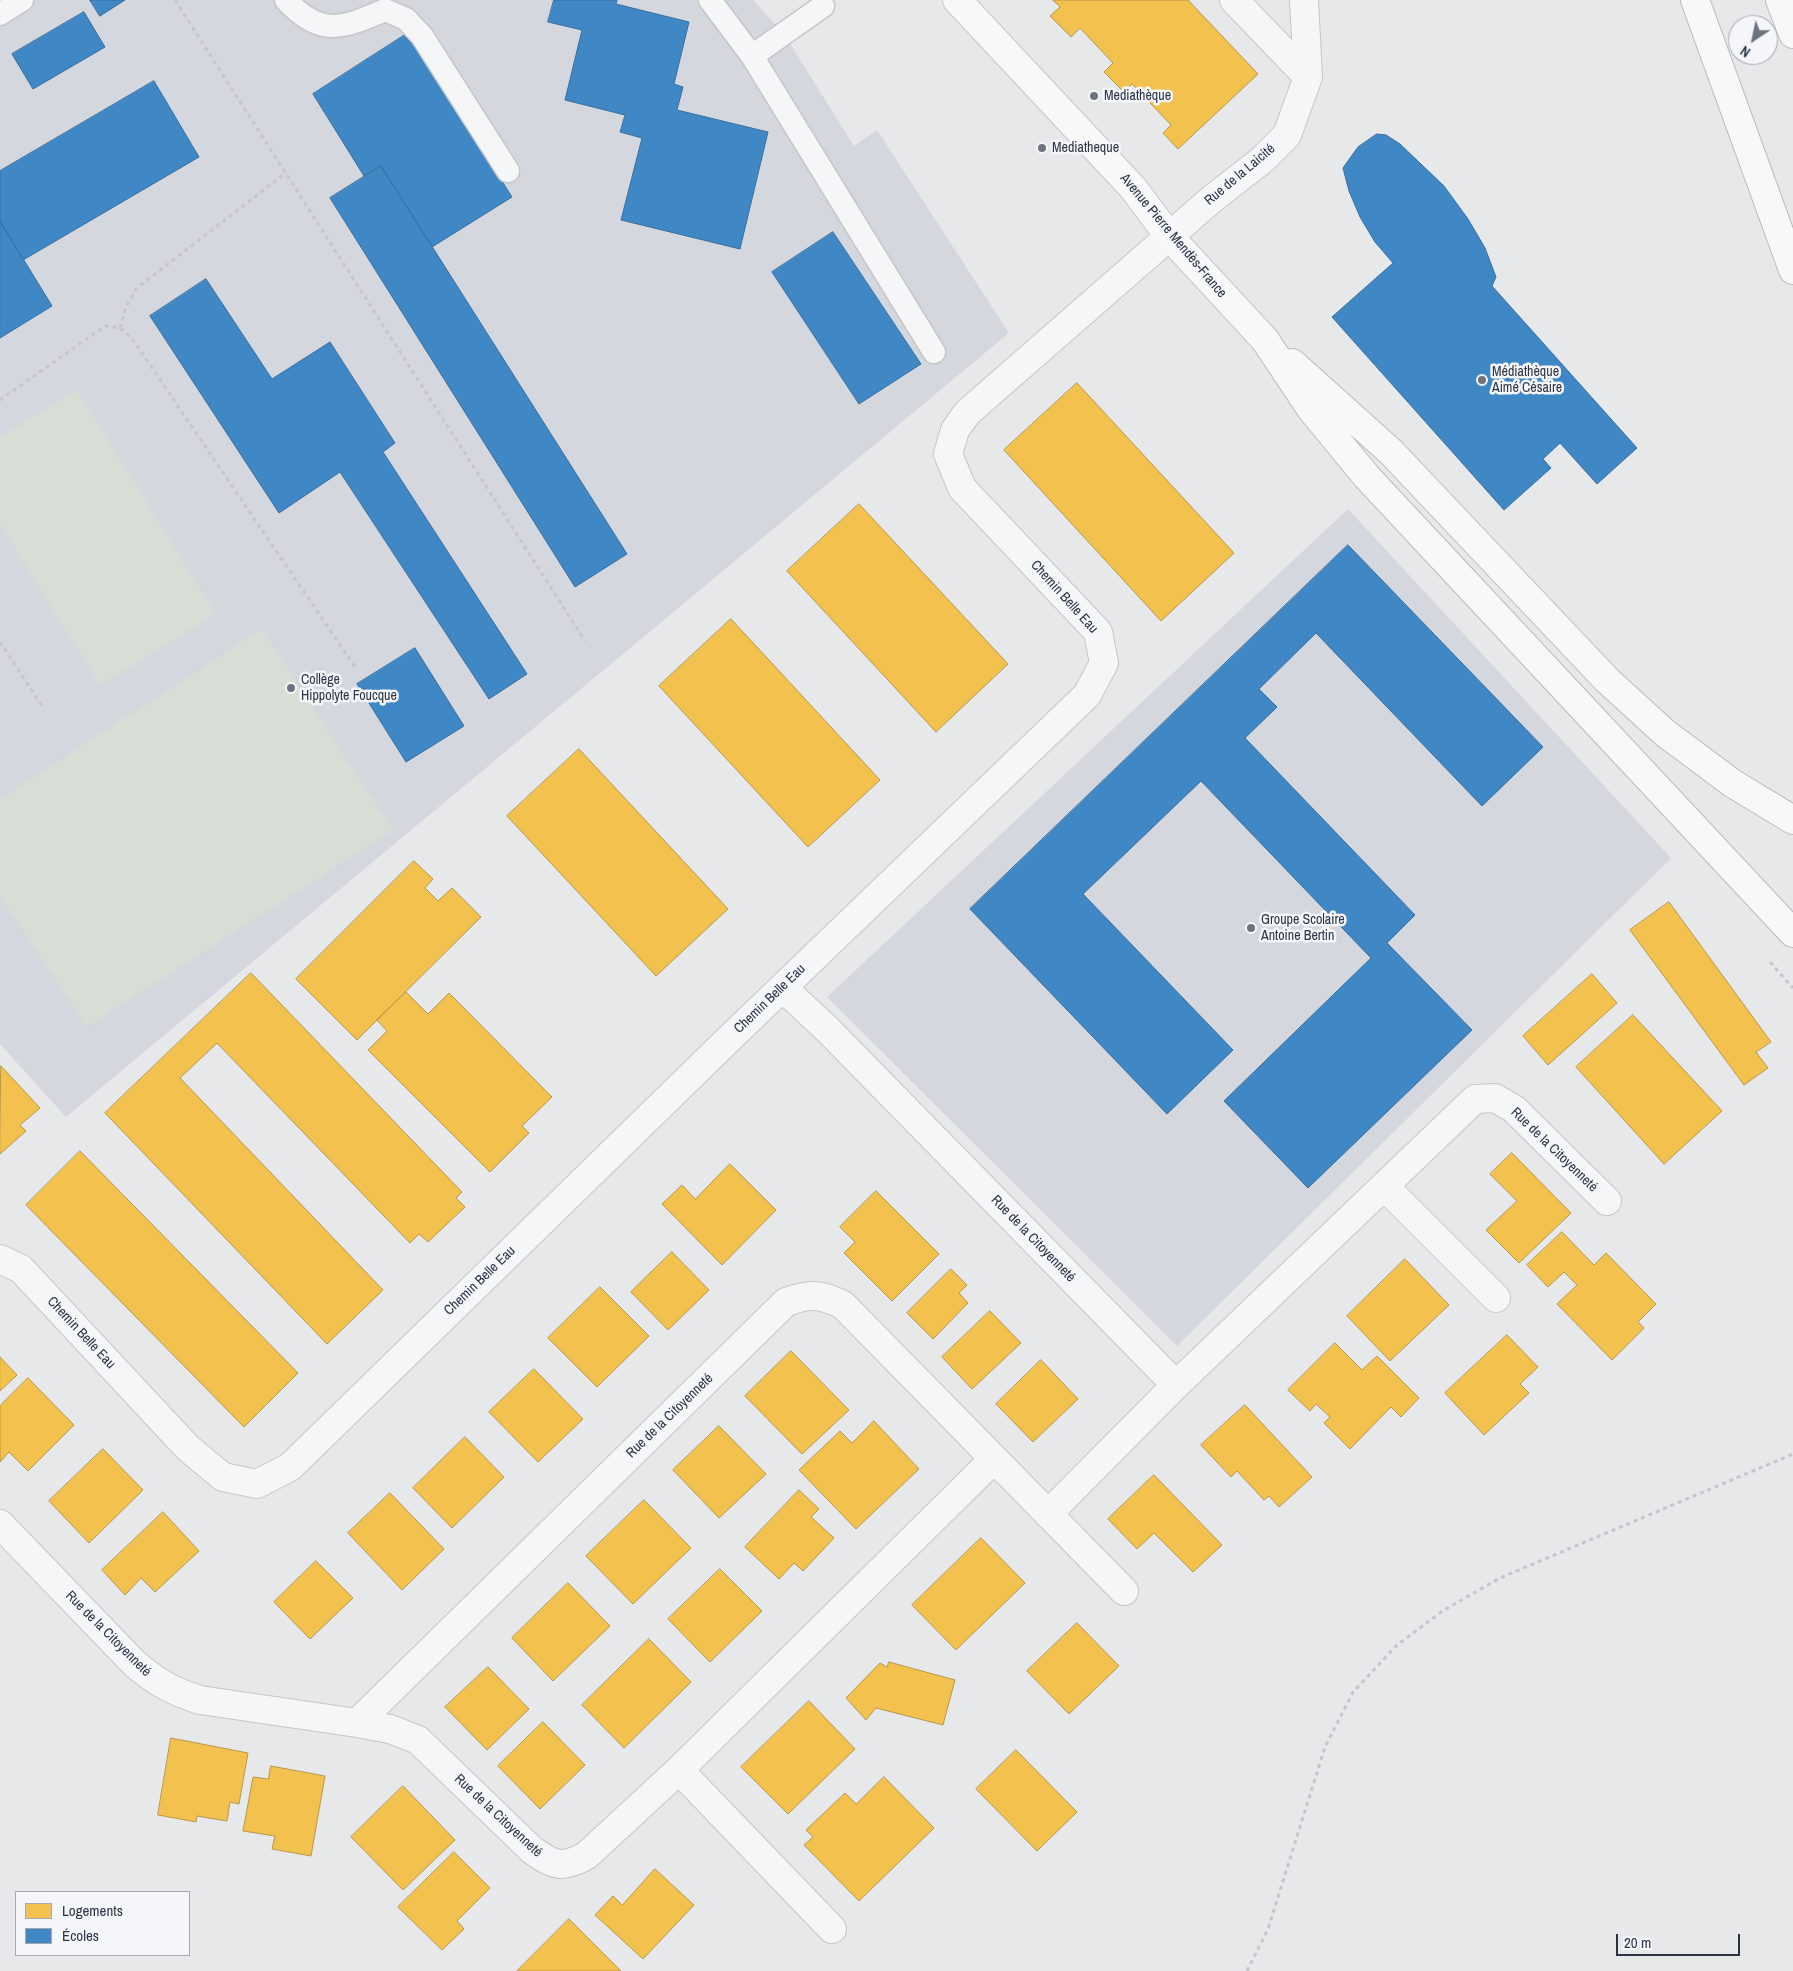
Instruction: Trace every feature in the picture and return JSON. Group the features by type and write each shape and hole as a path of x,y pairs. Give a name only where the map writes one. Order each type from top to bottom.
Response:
{"main road":[{"name":"Avenue Pierre Mendès-France","path":"956,0 1133,188 1169,236 1265,340"},
{"path":"1695,0 1793,270"},
{"path":"1780,0 1793,34"},
{"path":"1265,340 1390,452 1606,680 1665,733 1732,784 1793,820"},
{"path":"1265,340 1311,409 1367,477 1793,933"}],"street":[{"path":"1234,0 1308,77"},
{"name":"Rue de la Laicité","path":"1169,236 1262,160 1287,134 1308,77 1304,0"},
{"name":"Chemin Belle Eau","path":"0,1258 21,1269 188,1448 223,1477 257,1484 290,1467 1087,694 1104,663 1098,632 962,488 948,454 954,430 967,413 1169,236"},
{"name":"Rue de la Citoyenneté","path":"783,988 828,1030 1176,1386"},
{"name":"Rue de la Citoyenneté","path":"1048,1514 1176,1386 1475,1099 1495,1098 1514,1109 1607,1201"},
{"path":"1384,1186 1496,1298"},
{"name":"Rue de la Citoyenneté","path":"357,1723 786,1302 803,1296 824,1296 843,1305 1124,1591"},
{"name":"Rue de la Citoyenneté","path":"0,1524 155,1682 179,1694 200,1700 390,1729 418,1740 532,1850 550,1863 571,1864 587,1855 679,1770 994,1459"},
{"path":"679,1770 832,1929"}],"lane":[{"path":"0,14 22,0"},
{"path":"286,0 302,17 322,26 347,26 386,10 406,20 422,36 508,171"},
{"path":"710,0 752,56 934,352"},
{"path":"752,56 823,6"}],"path":[{"path":"175,0 287,172 585,641"},
{"path":"120,328 126,307 137,288 287,172"},
{"path":"0,400 105,326 120,328 131,337 355,667"},
{"path":"0,642 44,709"},
{"path":"1247,1971 1268,1929 1325,1747 1353,1692 1397,1645 1444,1610 1500,1578 1793,1454"}],"shaded area":[{"name":"Collège Hippolyte Foucque","path":"34,0 753,0 784,34 854,146 877,130 1009,333 66,1117 0,1044 0,19"},
{"path":"77,390 216,614 100,685 0,524 0,437"},
{"name":"Groupe Scolaire Antoine Bertin","path":"1348,509 1671,858 1177,1346 827,997"},
{"path":"262,629 393,830 87,1027 0,895 0,799"}],"building: Logements":[{"path":"1053,0 1188,0 1258,74 1178,149 1163,133 1171,125 1132,84 1124,92 1104,72 1113,63 1080,28 1071,37 1050,16 1060,7"},
{"path":"1077,383 1234,553 1161,621 1004,450"},
{"path":"859,504 1008,664 936,732 787,571"},
{"path":"731,619 880,780 808,847 659,686"},
{"path":"579,749 728,909 656,976 507,816"},
{"path":"414,861 433,879 425,888 438,901 452,888 481,917 357,1040 296,979"},
{"path":"1669,902 1771,1042 1756,1052 1768,1068 1744,1085 1630,930"},
{"path":"251,973 462,1192 456,1198 465,1207 428,1242 419,1234 410,1243 217,1043 180,1078 383,1290 327,1344 105,1113"},
{"path":"1592,974 1617,1003 1548,1065 1523,1036"},
{"path":"406,992 428,1014 449,993 552,1097 522,1126 529,1133 490,1172 368,1050 387,1031 377,1020"},
{"path":"1633,1015 1722,1111 1664,1164 1576,1067"},
{"path":"1,1066 40,1108 20,1125 26,1131 0,1154"},
{"path":"80,1151 298,1373 244,1427 26,1205"},
{"path":"1512,1153 1571,1213 1519,1263 1486,1230 1517,1201 1490,1174"},
{"path":"730,1164 776,1210 722,1265 662,1204 682,1185 695,1199"},
{"path":"876,1191 939,1254 892,1301 844,1253 855,1242 840,1227"},
{"path":"1562,1232 1594,1265 1606,1253 1656,1304 1638,1322 1644,1328 1612,1360 1557,1304 1577,1285 1564,1272 1548,1287 1527,1265"},
{"path":"672,1252 709,1290 668,1330 631,1292"},
{"path":"1405,1259 1449,1305 1390,1361 1347,1316"},
{"path":"951,1269 967,1285 959,1293 968,1303 933,1339 907,1313"},
{"path":"600,1287 649,1336 597,1387 548,1338"},
{"path":"990,1311 1021,1343 972,1389 942,1357"},
{"path":"1507,1335 1538,1367 1520,1384 1529,1393 1484,1435 1445,1393"},
{"path":"1335,1343 1362,1370 1377,1356 1419,1398 1401,1417 1391,1407 1350,1449 1324,1423 1330,1417 1316,1404 1310,1411 1288,1390"},
{"path":"791,1351 849,1410 802,1454 745,1396"},
{"path":"0,1357 17,1375 0,1391"},
{"path":"1041,1360 1078,1399 1033,1442 996,1404"},
{"path":"534,1369 583,1419 538,1462 489,1412"},
{"path":"28,1378 74,1425 28,1471 9,1452 0,1462 0,1406"},
{"path":"1245,1405 1312,1477 1279,1507 1269,1496 1264,1500 1237,1471 1231,1477 1201,1445"},
{"path":"874,1421 919,1469 856,1529 799,1470 840,1431 852,1443"},
{"path":"719,1426 766,1474 719,1518 673,1470"},
{"path":"465,1437 504,1477 452,1528 413,1488"},
{"path":"103,1449 143,1490 89,1543 49,1501"},
{"path":"1154,1475 1222,1545 1193,1572 1154,1533 1137,1549 1108,1519"},
{"path":"799,1490 819,1509 811,1517 834,1538 803,1571 794,1563 779,1579 745,1547"},
{"path":"390,1493 444,1549 402,1590 348,1533"},
{"path":"644,1500 691,1548 633,1604 586,1556"},
{"path":"163,1512 199,1551 155,1592 141,1578 125,1595 102,1570"},
{"path":"981,1538 1025,1583 956,1650 912,1605"},
{"path":"316,1561 353,1598 310,1639 274,1602"},
{"path":"720,1569 762,1611 710,1662 668,1619"},
{"path":"568,1583 610,1626 553,1681 512,1638"},
{"path":"1077,1623 1119,1666 1069,1714 1027,1671"},
{"path":"649,1639 691,1682 624,1748 582,1705"},
{"path":"889,1662 955,1680 943,1725 876,1708 866,1720 846,1698 880,1663 887,1667"},
{"path":"488,1667 529,1709 487,1750 445,1707"},
{"path":"809,1701 855,1749 788,1814 741,1767"},
{"path":"543,1722 585,1765 540,1809 498,1766"},
{"path":"171,1738 248,1753 239,1804 230,1802 227,1821 197,1816 196,1822 158,1815"},
{"path":"1016,1750 1077,1812 1037,1851 976,1789"},
{"path":"271,1766 325,1776 311,1856 272,1849 275,1836 243,1831 253,1777 268,1779"},
{"path":"884,1777 934,1828 859,1901 804,1845 813,1837 806,1830 845,1793 856,1804"},
{"path":"403,1786 455,1840 403,1890 351,1837"},
{"path":"454,1852 490,1888 457,1921 464,1929 442,1950 398,1907"},
{"path":"655,1869 694,1905 643,1959 595,1915 613,1896 622,1905"},
{"path":"569,1919 621,1971 517,1971"}],"building: Écoles":[{"path":"90,0 125,0 100,16"},
{"path":"554,0 617,0 616,4 689,22 674,84 683,87 677,110 768,132 740,249 621,220 642,138 620,132 625,115 565,100 582,30 548,22"},
{"path":"84,12 105,47 33,89 12,54"},
{"path":"408,33 512,197 432,247 381,166 364,176 313,94"},
{"path":"154,81 199,157 23,260 0,221 0,171"},
{"name":"Médiathèque Aimé Césaire","path":"1377,134 1386,135 1400,144 1444,186 1468,219 1485,248 1496,277 1492,286 1637,448 1597,484 1560,443 1543,459 1551,468 1504,510 1332,317 1393,263 1375,242 1360,217 1349,191 1343,168 1358,147"},
{"path":"381,166 627,554 575,587 330,198"},
{"path":"0,221 52,306 0,338"},
{"path":"833,232 921,364 859,404 772,272"},
{"path":"206,279 272,379 330,342 395,443 383,452 527,674 489,699 340,472 279,513 150,316"},
{"path":"1348,545 1543,747 1482,806 1316,633 1259,689 1277,707 1245,738 1415,915 1387,943 1472,1030 1308,1188 1224,1101 1371,958 1201,781 1083,894 1233,1050 1167,1114 970,909"},
{"path":"415,648 464,726 406,762 357,684"}],"place":[{"name":"Mediathèque","path":"1094,96"},
{"name":"Mediatheque","path":"1042,148"},
{"name":"Médiathèque Aimé Césaire","path":"1482,380"},
{"name":"Collège Hippolyte Foucque","path":"291,688"},
{"name":"Groupe Scolaire Antoine Bertin","path":"1251,928"}]}
